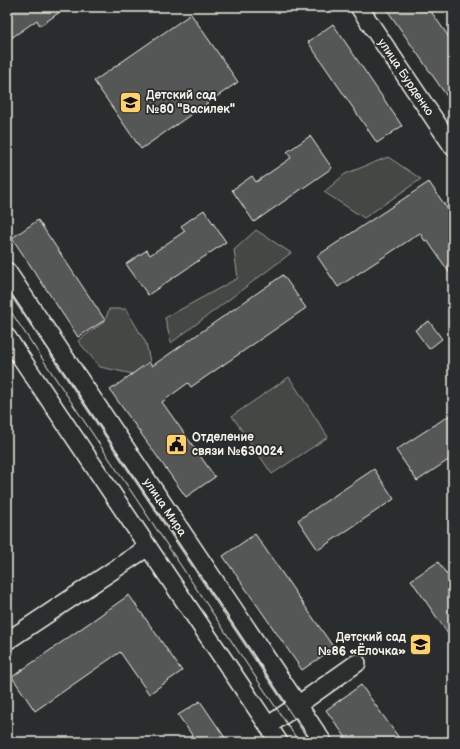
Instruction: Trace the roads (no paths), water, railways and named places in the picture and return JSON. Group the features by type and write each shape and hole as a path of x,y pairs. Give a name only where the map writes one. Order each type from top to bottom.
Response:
{"street":[{"name":"улица Бурденко","path":"359,7 448,127 453,147"},
{"name":"улица Мира","path":"7,271 323,742"},
{"path":"7,337 279,742"},
{"path":"7,641 148,547"},
{"path":"268,726 357,662"}],"tram line":[{"path":"7,290 310,742"},
{"path":"7,306 299,742"}],"place":[{"name":"Детский сад №80 \"Василек\"","path":"131,102"},
{"name":"Отделение связи №630024","path":"177,444"},
{"name":"Детский сад №86 «Ёлочка»","path":"421,644"}]}
